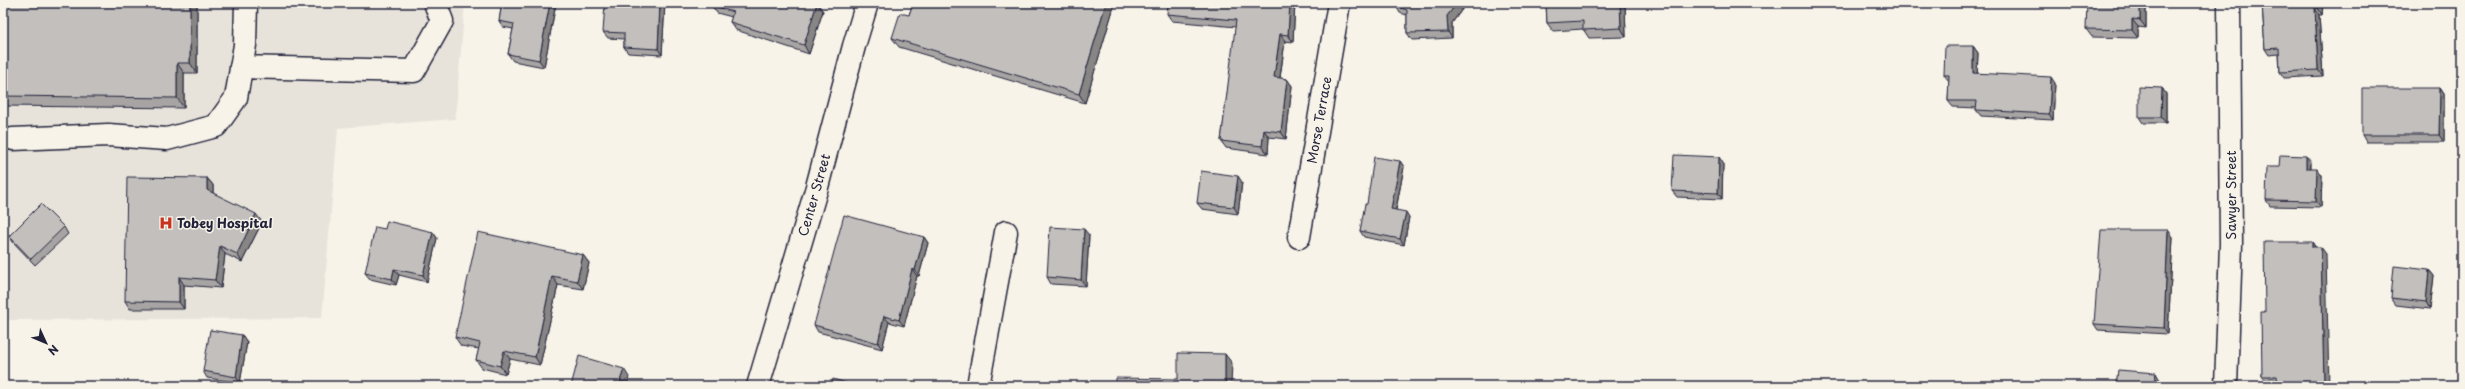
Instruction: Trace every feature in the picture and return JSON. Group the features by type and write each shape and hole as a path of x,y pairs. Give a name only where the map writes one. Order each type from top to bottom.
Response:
{"street":[{"path":"14,139 108,135 167,139 216,126 236,98 245,45 246,3"},
{"path":"241,67 414,71 442,21 435,3"},
{"name":"Center Street","path":"758,386 817,187 868,3"},
{"name":"Morse Terrace","path":"1299,237 1339,3"},
{"name":"Sawyer Street","path":"2226,386 2231,244 2229,3"},
{"path":"978,386 1006,232"}],"shaded area":[{"name":"Tobey Hospital","path":"3,3 465,3 455,119 338,128 322,318 3,320"}],"building":[{"path":"3,3 190,3 190,63 177,63 177,98 3,96"},
{"path":"502,3 550,3 539,60 508,54 514,24 499,21"},
{"path":"605,3 660,3 658,49 624,47 624,33 603,32"},
{"path":"712,3 817,3 804,45 730,22 733,12 711,5"},
{"path":"913,3 1106,3 1079,94 892,38 900,13 909,15"},
{"path":"1168,3 1290,3 1288,35 1280,34 1274,77 1287,79 1281,132 1264,130 1262,146 1221,141 1236,20 1167,14"},
{"path":"1396,3 1457,3 1447,16 1448,32 1407,33 1407,10 1396,6"},
{"path":"1546,3 1620,3 1621,28 1583,30 1583,21 1547,23"},
{"path":"2087,3 2140,3 2140,20 2132,19 2132,30 2086,29"},
{"path":"2262,3 2318,3 2318,8 2315,8 2318,70 2280,72 2279,48 2265,49"},
{"path":"1945,46 1973,46 1973,73 2051,77 2049,114 1976,110 1977,101 1948,101 1949,75 1944,75"},
{"path":"2139,87 2162,88 2161,117 2139,117"},
{"path":"2362,88 2440,88 2439,135 2362,135"},
{"path":"1674,155 1719,157 1718,193 1672,191"},
{"path":"2280,155 2306,156 2306,168 2317,168 2316,201 2266,200 2267,167 2279,167"},
{"path":"1374,157 1400,161 1391,209 1406,212 1400,239 1360,231 1365,204 1367,204"},
{"path":"1201,171 1238,176 1234,207 1197,203"},
{"path":"127,177 207,178 207,190 256,214 237,254 220,246 215,280 179,277 179,302 125,301"},
{"path":"41,204 64,227 31,259 9,236"},
{"path":"844,215 924,237 915,270 912,269 899,320 884,316 878,343 814,325"},
{"path":"387,221 433,232 423,275 394,269 392,279 365,273 375,227 385,229"},
{"path":"1050,227 1084,229 1081,280 1047,277"},
{"path":"2101,230 2168,230 2164,328 2094,324"},
{"path":"478,232 583,255 577,281 552,276 535,357 504,351 500,366 476,360 480,343 455,337"},
{"path":"2264,242 2312,242 2312,247 2321,247 2324,386 2278,386 2277,376 2262,376 2261,312 2265,312"},
{"path":"2394,266 2429,270 2426,302 2391,298"},
{"path":"210,330 242,335 236,377 203,371"},
{"path":"1178,353 1225,354 1225,386 1116,386 1116,378 1178,379"},
{"path":"579,356 624,369 620,381 635,386 571,386"},
{"path":"2118,370 2156,373 2154,386 2116,386"},
{"path":"833,379 856,386 831,386"}],"place":[{"name":"Tobey Hospital","path":"166,223"}]}
